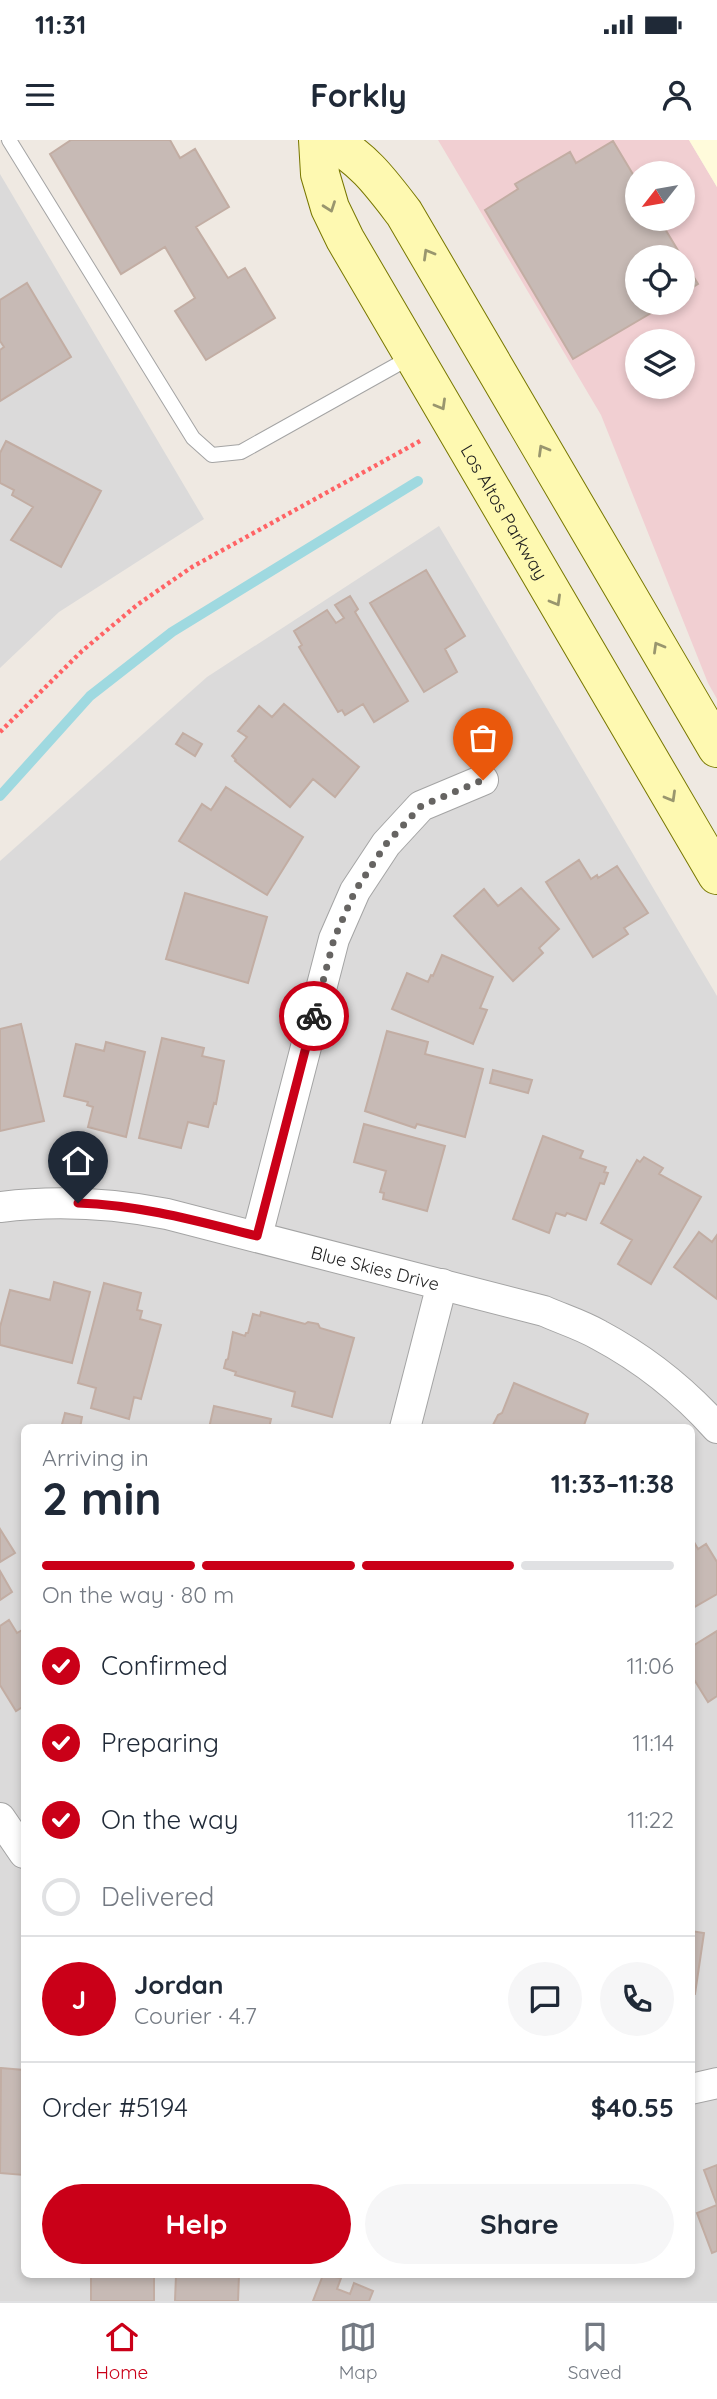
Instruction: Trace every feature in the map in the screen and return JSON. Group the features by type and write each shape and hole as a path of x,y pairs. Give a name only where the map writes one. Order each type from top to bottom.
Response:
{"main road":[{"name":"Los Altos Parkway","path":"318,140 320,174 330,208 345,239 711,851"},
{"path":"329,140 348,150 373,173 404,213 717,748"},
{"path":"685,694 717,724"}],"street":[{"path":"257,1236 334,939 355,891 386,844 421,806 483,780"},
{"name":"Blue Skies Drive","path":"0,1207 59,1202 117,1204 257,1236 544,1311 598,1334 650,1366 692,1400 717,1428"},
{"path":"406,1424 442,1284"},
{"path":"0,1818 21,1850"},
{"path":"695,2087 717,2083"}],"lane":[{"path":"9,140 193,438 212,455 241,452 413,356"}],"path":[{"path":"0,732 82,651 137,605 192,567 419,441"}],"shaded area":[{"path":"438,140 689,140 717,187 717,699 708,683 601,415"},
{"path":"689,140 717,140 717,187"},
{"path":"0,174 204,519 59,612 0,668"},
{"path":"439,526 717,996 717,2301 0,2301 0,861 207,677"}],"building":[{"path":"71,140 170,140 180,158 195,149 229,207 196,227 228,278 245,268 275,318 206,360 175,311 195,298 165,247 121,274 50,154"},
{"path":"613,141 625,161 625,231 666,231 675,245 625,245 625,315 648,315 573,359 485,210 518,189 515,184 570,152 576,163"},
{"path":"27,283 71,357 0,401 0,350 4,347 0,341 0,300"},
{"path":"6,441 101,491 61,567 11,540 33,507 12,495 14,490 0,483 0,453"},
{"path":"426,570 465,636 445,649 457,672 424,692 370,603"},
{"path":"350,596 358,609 355,612 408,701 374,722 363,704 345,715 342,710 338,712 299,647 302,645 294,631 327,610 336,623 344,618 335,605"},
{"path":"284,704 359,767 335,797 313,779 290,807 232,756 247,737 238,731 259,706 272,717"},
{"path":"183,733 202,744 195,756 176,744"},
{"path":"226,787 303,837 267,895 179,841 202,804 211,810"},
{"path":"579,860 591,879 597,875 598,878 617,866 648,913 624,928 628,934 593,957 546,882"},
{"path":"521,888 559,929 539,948 543,953 513,981 454,916 484,889 498,906"},
{"path":"185,893 267,917 248,983 166,959"},
{"path":"442,955 493,977 480,1008 487,1010 473,1044 392,1009 407,973 428,982"},
{"path":"21,1024 44,1121 0,1131 0,1029"},
{"path":"387,1031 428,1042 425,1054 483,1069 465,1137 417,1124 415,1128 365,1111"},
{"path":"162,1038 204,1048 202,1056 224,1061 216,1104 214,1103 208,1127 188,1122 181,1148 139,1138"},
{"path":"106,1042 145,1052 126,1137 88,1127 93,1107 87,1105 88,1102 64,1096 76,1044 104,1051"},
{"path":"493,1070 532,1080 528,1093 490,1083"},
{"path":"364,1124 445,1146 427,1211 383,1199 384,1193 380,1192 386,1171 354,1162"},
{"path":"543,1136 583,1151 580,1158 606,1167 604,1172 608,1173 604,1184 600,1183 586,1220 567,1213 565,1216 556,1213 549,1233 513,1219"},
{"path":"644,1157 663,1168 659,1174 701,1197 651,1284 618,1264 632,1240 601,1223 637,1160 640,1162"},
{"path":"699,1232 712,1242 717,1235 717,1299 674,1267"},
{"path":"54,1282 90,1292 72,1363 0,1345 0,1327 10,1290 50,1300"},
{"path":"104,1283 141,1293 137,1310 142,1311 140,1319 161,1325 141,1399 134,1397 129,1419 91,1408 96,1388 78,1383"},
{"path":"261,1312 305,1324 318,1324 320,1328 354,1338 332,1417 292,1406 295,1392 235,1375 236,1372 224,1368 233,1332 245,1336 253,1314 260,1316"},
{"path":"514,1383 588,1414 584,1424 494,1424 502,1413"},
{"path":"214,1406 271,1419 270,1424 210,1424"},
{"path":"65,1413 82,1417 81,1424 62,1424"},
{"path":"0,1529 15,1553 0,1562"},
{"path":"695,1544 698,1549 706,1544 717,1562 717,1594 695,1607"},
{"path":"0,1571 12,1592 0,1600"},
{"path":"9,1620 17,1633 21,1631 21,1708 16,1711 0,1685 0,1626"},
{"path":"717,1631 717,1696 708,1702 695,1681 695,1645"},
{"path":"695,1932 704,1933 695,1994"},
{"path":"1,2068 21,2070 21,2175 0,2173"},
{"path":"717,2165 717,2205 704,2170"},
{"path":"717,2205 717,2251 712,2253 697,2213"},
{"path":"91,2278 154,2278 154,2301 91,2301"},
{"path":"176,2278 239,2278 238,2301 175,2301"},
{"path":"322,2278 341,2278 337,2289 350,2294 354,2283 373,2291 369,2301 313,2301"}],"waterway":[{"path":"0,796 90,696 172,632 418,481"}],"way so far":[{"path":"314,1016 334,939 355,891 386,844 421,806 483,780"}],"route":[{"path":"78,1203 117,1204 257,1236 314,1016"}]}
